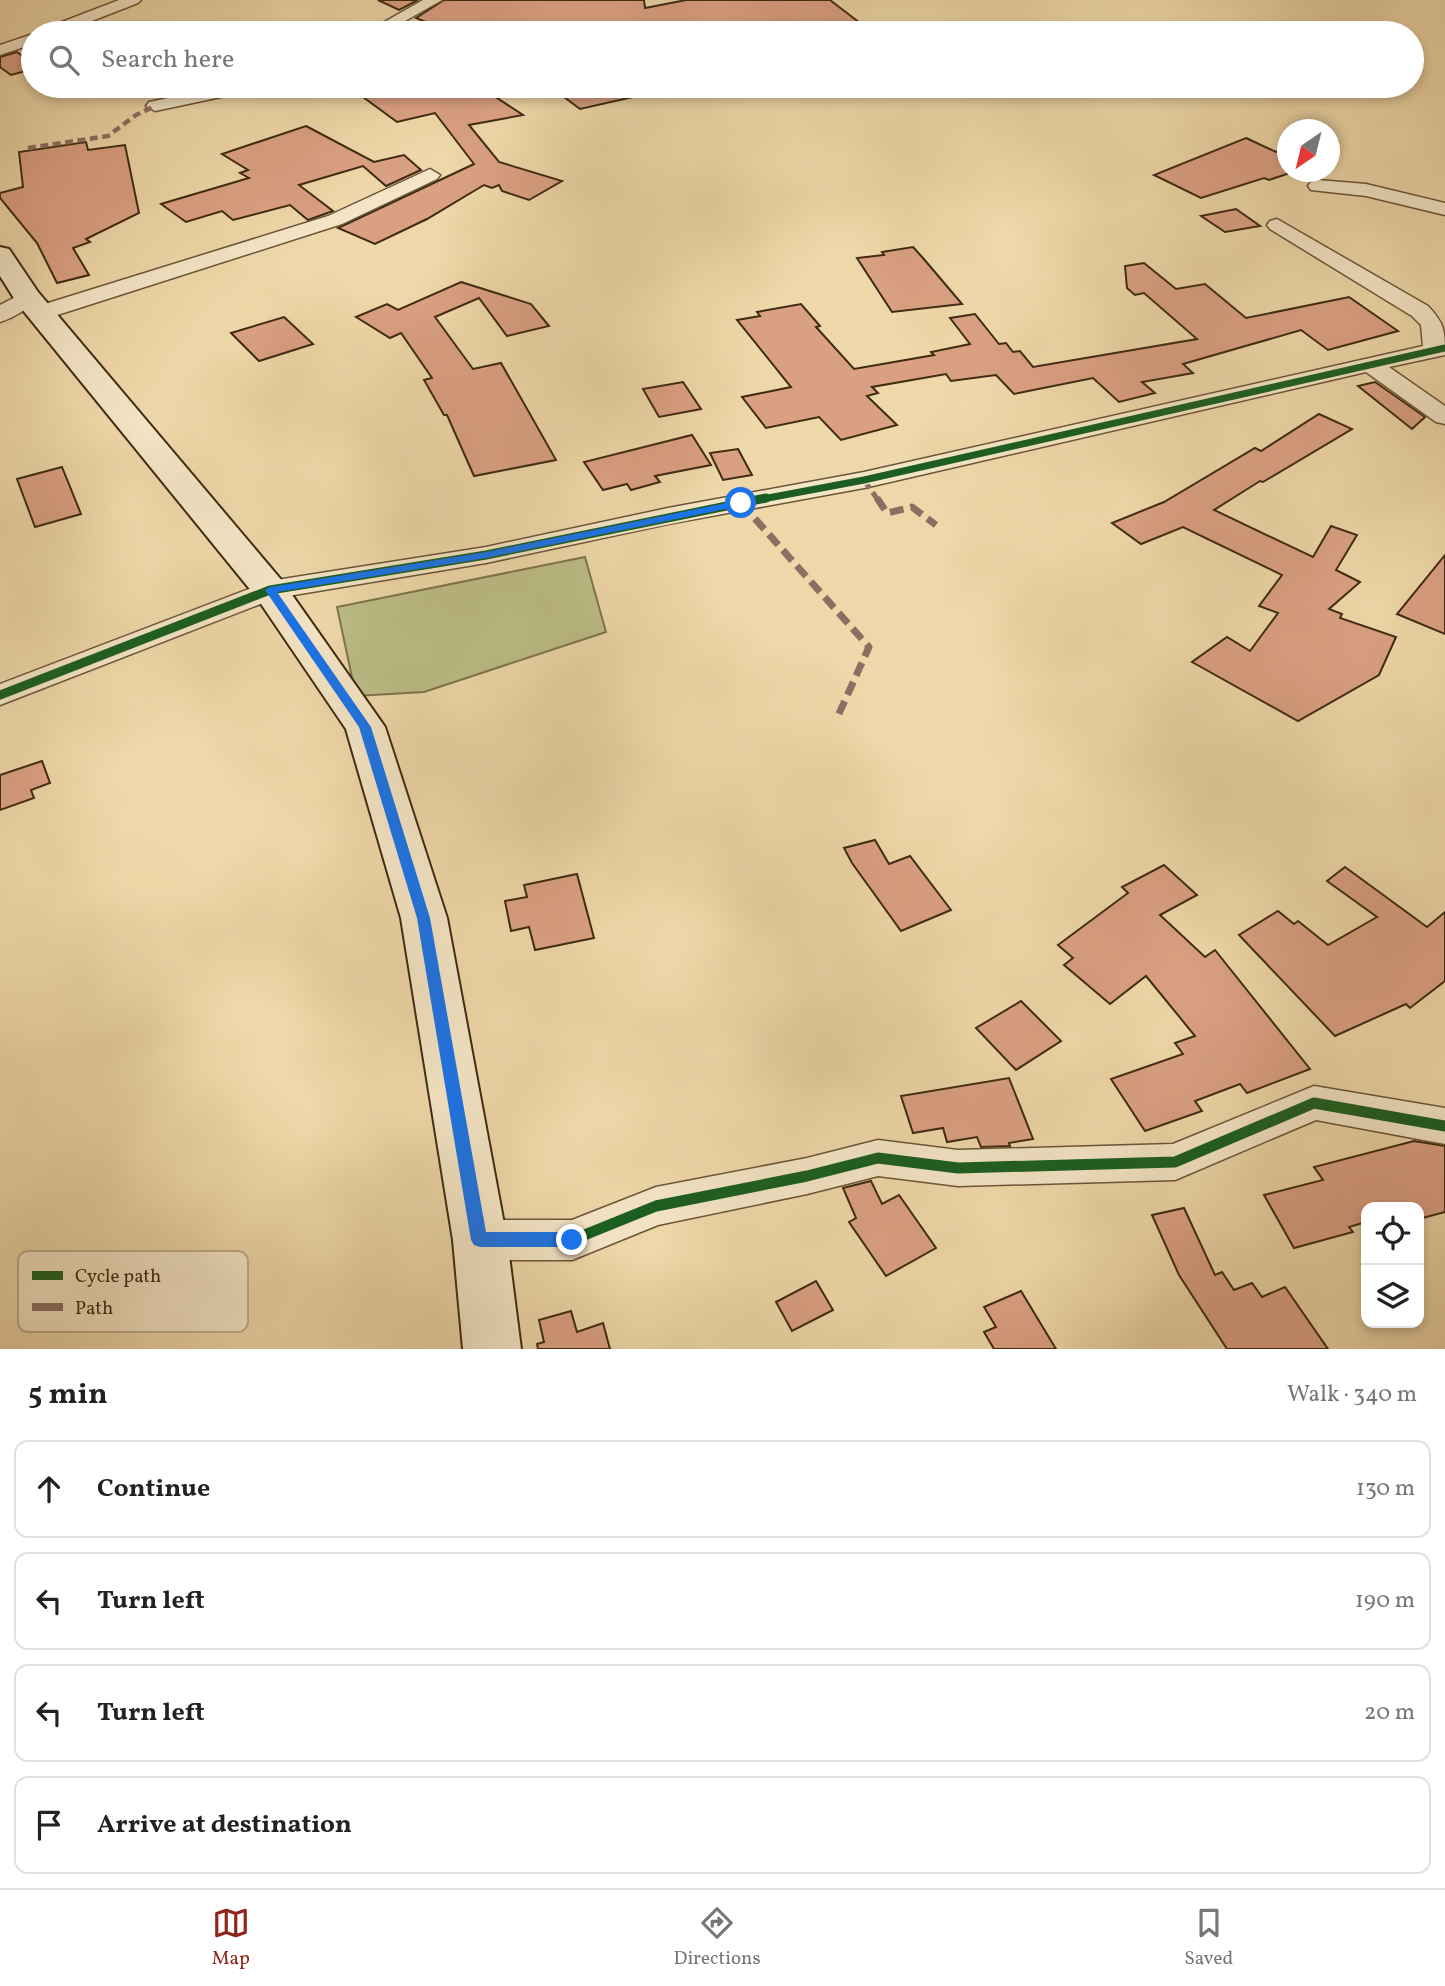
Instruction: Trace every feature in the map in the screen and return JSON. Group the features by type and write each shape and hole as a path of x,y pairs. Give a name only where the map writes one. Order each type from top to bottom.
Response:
{"main road":[{"path":"0,256 22,308 270,590 365,727 424,918 480,1240 492,1349"}],"street":[{"path":"78,21 133,0"},
{"path":"395,21 434,0"},
{"path":"0,50 21,43"},
{"path":"155,106 192,98"},
{"path":"22,308 335,220 430,175"},
{"path":"1318,186 1366,190 1445,209"},
{"path":"0,695 270,590 486,555 668,516 864,480 1066,432 1372,366 1440,341 1432,324 1419,311 1277,225"},
{"path":"1372,366 1445,417"},
{"path":"480,1240 572,1240 656,1206 807,1176 878,1158 958,1168 1175,1162 1314,1103 1445,1126"}],"green space":[{"path":"585,557 606,632 424,692 356,696 337,607"}],"building":[{"path":"378,0 418,0 399,10"},
{"path":"444,0 644,0 645,8 686,0 830,0 857,21 423,21 416,18"},
{"path":"17,52 21,55 21,72 11,75 0,67 0,57"},
{"path":"364,98 497,98 523,115 469,125 499,162 562,181 529,200 502,191 499,185 492,188 484,185 427,219 375,244 338,228 474,164 435,113 397,122"},
{"path":"565,98 629,98 580,109"},
{"path":"306,126 374,162 404,155 421,170 386,186 363,166 299,185 333,211 308,220 290,205 233,220 222,211 186,222 161,204 249,178 240,173 248,170 222,154"},
{"path":"1246,138 1277,152 1277,177 1269,180 1264,178 1201,198 1154,175"},
{"path":"86,142 88,150 125,145 139,213 86,239 90,242 73,248 89,275 57,283 37,243 0,198 0,193 23,187 19,152"},
{"path":"1236,209 1260,226 1225,232 1201,216"},
{"path":"913,247 962,304 892,312 857,258 884,255 882,252"},
{"path":"1144,263 1176,289 1205,284 1246,318 1349,297 1398,331 1328,350 1301,330 1183,364 1193,373 1142,382 1155,393 1119,402 1093,378 1014,394 996,375 951,381 946,374 872,387 878,393 867,396 897,425 841,440 819,417 766,428 742,397 791,387 737,320 760,316 757,312 801,304 820,326 816,327 854,369 934,355 931,352 970,344 950,318 975,314 999,344 1006,343 1013,352 1020,351 1033,367 1197,339 1144,293 1135,295 1127,288 1125,266"},
{"path":"461,282 531,304 549,326 507,336 479,298 435,317 473,369 501,363 556,460 474,476 447,415 444,415 424,380 432,378 401,333 390,338 356,317 387,304 398,310"},
{"path":"284,317 313,344 259,361 231,333"},
{"path":"683,382 701,409 659,417 643,389"},
{"path":"1375,382 1425,417 1412,429 1358,386"},
{"path":"1319,414 1352,429 1214,510 1313,557 1331,526 1357,535 1336,570 1360,582 1329,609 1342,614 1340,618 1396,637 1379,675 1298,721 1192,662 1227,637 1250,651 1278,613 1259,606 1282,575 1183,527 1141,544 1112,523 1164,502 1255,448 1261,451"},
{"path":"692,435 711,465 655,476 660,482 631,490 627,484 603,490 584,462"},
{"path":"738,449 752,475 723,480 710,453"},
{"path":"62,467 81,514 35,527 17,479"},
{"path":"1445,555 1445,634 1397,614"},
{"path":"42,761 50,783 31,790 34,798 0,810 0,775"},
{"path":"875,840 889,864 910,856 951,910 901,931 844,848"},
{"path":"1164,865 1197,895 1160,915 1205,957 1215,950 1310,1069 1247,1093 1240,1084 1195,1101 1202,1111 1145,1131 1111,1079 1183,1054 1175,1043 1195,1036 1146,976 1110,1004 1064,965 1073,958 1058,945 1128,893 1122,887"},
{"path":"1345,867 1427,927 1445,912 1445,981 1410,1008 1406,1004 1335,1036 1239,935 1278,911 1294,924 1298,921 1328,945 1377,917 1327,881"},
{"path":"577,874 594,938 535,950 529,927 511,931 505,901 527,897 524,885"},
{"path":"1021,1001 1061,1041 1016,1070 976,1028"},
{"path":"1009,1078 1033,1139 1009,1143 1010,1146 981,1147 977,1137 947,1142 943,1128 913,1133 901,1096"},
{"path":"1414,1141 1445,1146 1445,1212 1424,1218 1424,1202 1361,1202 1361,1223 1349,1227 1353,1232 1294,1248 1264,1195 1323,1180 1314,1167"},
{"path":"871,1181 882,1204 899,1195 936,1248 886,1276 849,1222 856,1218 843,1188"},
{"path":"1184,1208 1215,1275 1222,1272 1234,1290 1252,1283 1262,1297 1285,1287 1328,1349 1227,1349 1179,1275 1152,1215"},
{"path":"816,1281 833,1310 792,1331 776,1302"},
{"path":"1021,1291 1056,1349 994,1349 984,1332 996,1327 984,1307"},
{"path":"571,1311 577,1332 603,1323 610,1349 538,1349 537,1344 544,1342 539,1320"}],"marked path":[{"path":"28,148 108,136 136,115 155,106"},
{"path":"864,480 887,513 912,507 936,525"},
{"path":"741,503 869,647 837,718"}],"cycle path":[{"path":"0,695 270,590 486,555 668,516 864,480 1445,348"},
{"path":"480,1240 572,1240 656,1206 807,1176 878,1158 958,1168 1175,1162 1314,1103 1445,1126"}],"route":[{"path":"572,1240 480,1240 424,918 365,727 270,590 486,555 741,503"}]}
